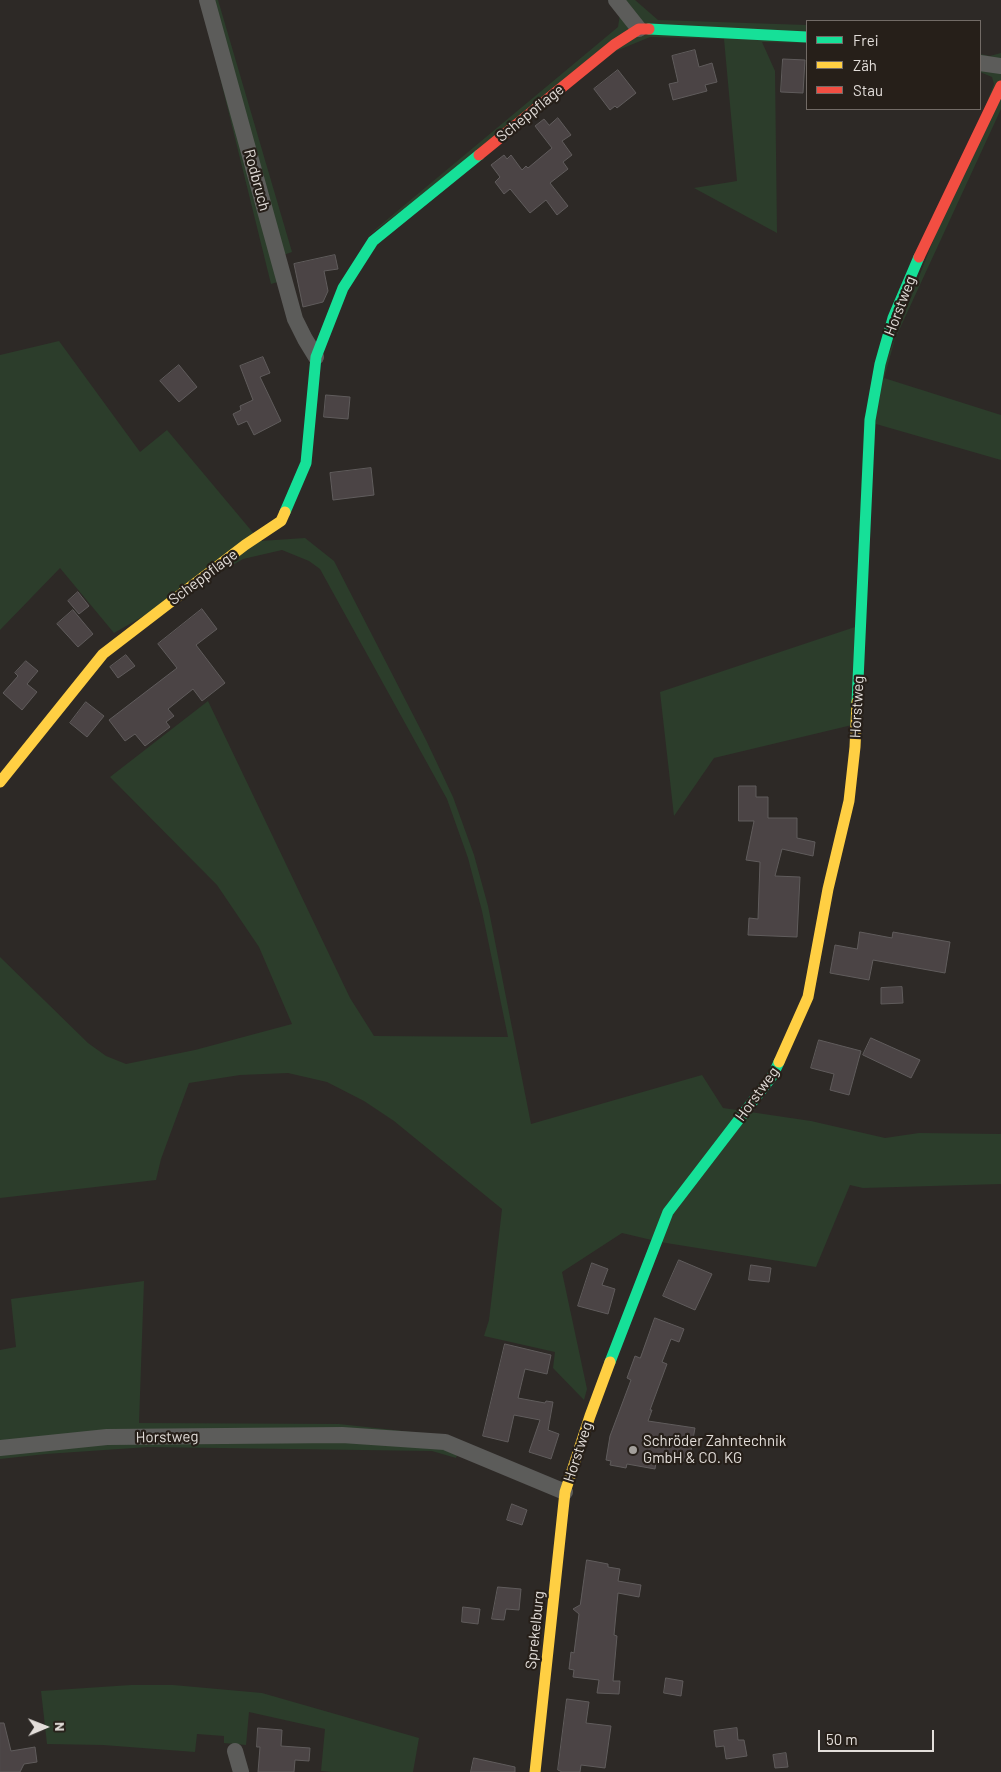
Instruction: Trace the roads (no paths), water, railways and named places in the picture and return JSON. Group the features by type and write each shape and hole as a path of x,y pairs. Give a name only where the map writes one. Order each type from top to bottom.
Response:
{"street":[{"name":"Rodbruch","path":"207,0 295,319 316,357"},
{"path":"616,0 639,29 806,37"},
{"name":"Scheppflage","path":"0,782 103,654 245,545 281,520 306,463 316,357 343,288 373,241 614,45 639,29"},
{"path":"981,62 1001,66"},
{"name":"Horstweg","path":"0,1448 107,1438 342,1435 445,1442 565,1492 607,1369 668,1212 773,1075 808,997 828,890 849,801 855,747 870,420 880,364 893,318 918,260 1001,86"},
{"path":"304,336 325,332"},
{"name":"Sprekelburg","path":"535,1772 565,1492"},
{"path":"235,1751 241,1772"}],"place":[{"name":"Schröder Zahntechnik GmbH & CO. KG","path":"633,1450"}]}
